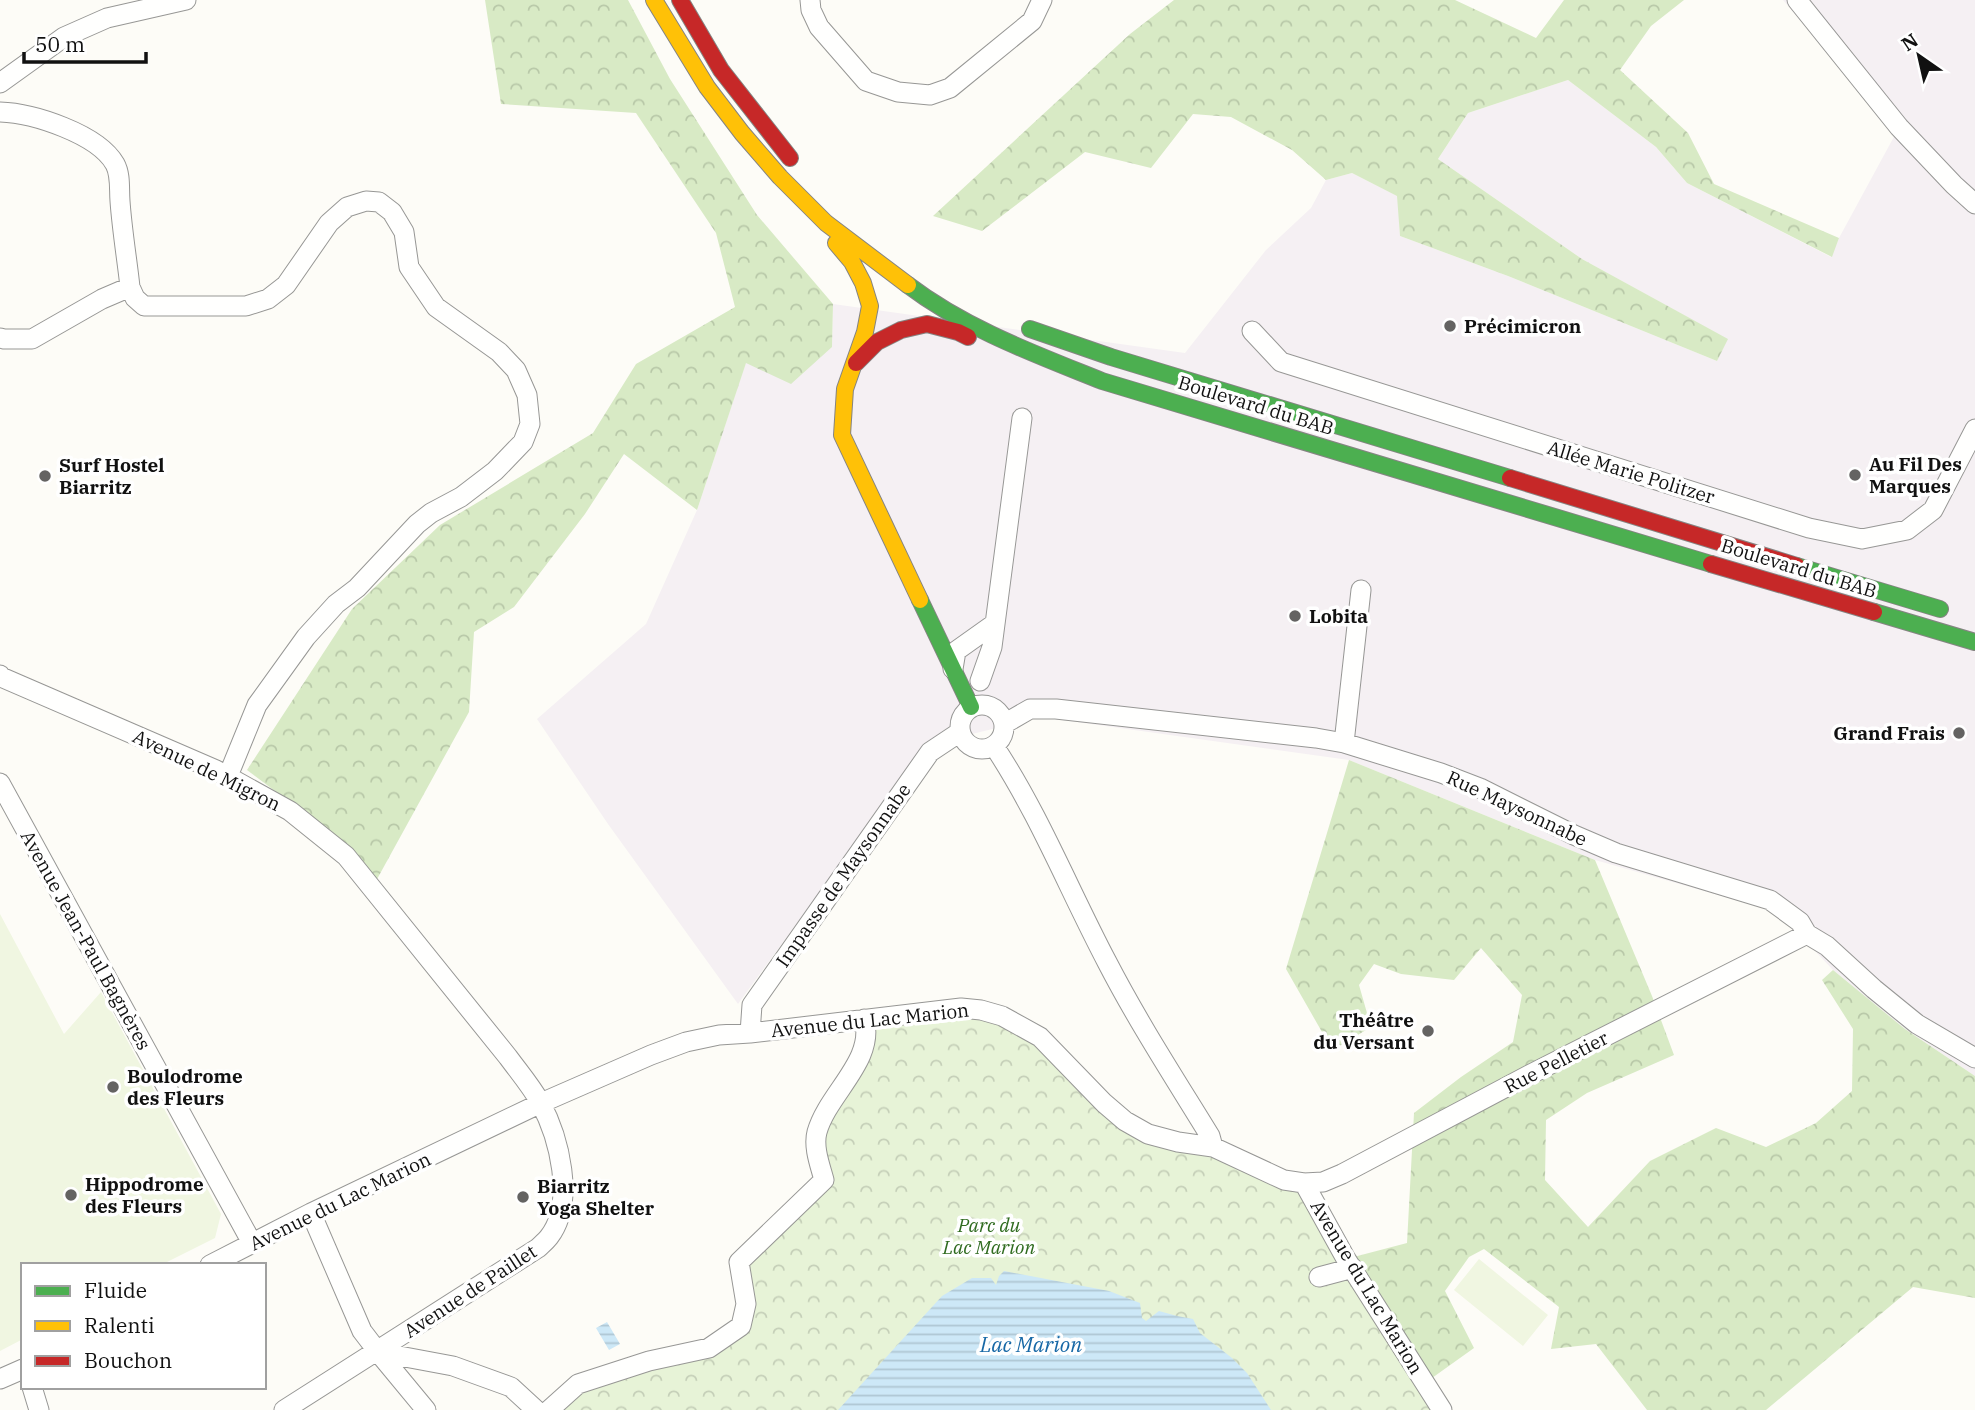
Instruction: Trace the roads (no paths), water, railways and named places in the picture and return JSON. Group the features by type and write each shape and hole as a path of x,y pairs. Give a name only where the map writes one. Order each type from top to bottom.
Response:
{"main road":[{"name":"Boulevard du BAB","path":"654,0 707,87 741,133 779,177 826,223 918,293 961,319 1017,347 1102,381 1975,642"},
{"path":"680,0 720,69 799,167"},
{"path":"826,223 838,246 852,262 863,283 870,306 865,332 845,389 842,435 936,633 955,660 979,706"},
{"path":"855,364 877,342 901,330 927,324 958,332 1008,356 1102,381"},
{"name":"Boulevard du BAB","path":"1019,324 1111,357 1949,612"},
{"path":"955,660 980,681 979,706"}],"street":[{"path":"0,83 64,37 107,18 186,0"},
{"path":"810,0 818,27 866,81 898,92 930,94 950,88 1032,21 1042,0"},
{"path":"1797,0 1899,127 1975,204"},
{"path":"0,112 13,113 65,128 88,138 115,164 119,179 130,287 135,298 144,306 246,306 268,299 286,285 329,223 347,207 366,201 379,202 392,212 404,232 409,267 436,307 499,352 516,370 527,395 530,424 523,442 495,471 417,524 357,589 336,604 306,637 257,705 228,776"},
{"path":"0,338 32,339 102,299 130,287"},
{"name":"Allée Marie Politzer","path":"1252,331 1282,362 1809,528 1862,539 1907,530 1933,510 1975,429"},
{"path":"980,681 992,647 1021,418"},
{"path":"1344,743 1361,590"},
{"path":"955,660 994,624"},
{"name":"Avenue de Migron","path":"0,677 228,776 290,811 346,856 509,1057 541,1103"},
{"path":"979,706 995,709 1004,724 1002,736 994,746 980,749 967,744 960,732 962,716 979,706"},
{"name":"Rue Maysonnabe","path":"1004,724 1030,709 1056,709 1316,738 1344,743 1441,773 1480,788 1616,853 1770,900 1800,922 1807,934 1827,946 1917,1024 1975,1058"},
{"name":"Impasse de Maysonnabe","path":"750,1033 752,1005 930,752 960,732"},
{"path":"994,746 1032,810 1106,961 1149,1038 1210,1136 1213,1146"},
{"name":"Avenue Jean-Paul Bagnères","path":"0,783 252,1243"},
{"name":"Rue Pelletier","path":"1304,1184 1323,1182 1342,1174 1517,1081 1807,934"},
{"name":"Avenue du Lac Marion","path":"214,1263 311,1213 541,1103 686,1042 719,1035 961,1008 981,1010 1002,1016 1040,1037 1104,1103 1125,1121 1148,1134 1178,1142 1213,1146 1284,1181 1304,1184 1442,1410"},
{"path":"549,1410 578,1384 649,1361 709,1348 741,1326 746,1304 739,1262 824,1180 816,1151 817,1133 864,1049 867,1031 864,1019"},
{"name":"Avenue de Paillet","path":"284,1410 538,1248 550,1236 559,1217 564,1195 563,1174 541,1103"},
{"path":"311,1213 362,1331 426,1410"},
{"path":"1319,1277 1353,1268"},
{"path":"378,1352 453,1366 511,1387 536,1410"},
{"path":"0,1380 21,1370"},
{"path":"33,1389 39,1410"}],"water":[{"name":"Lac Marion","path":"1004,1271 1109,1291 1140,1303 1142,1318 1146,1321 1159,1311 1193,1319 1200,1333 1247,1373 1271,1410 838,1410 942,1296 972,1278 991,1278 996,1285"},
{"path":"607,1322 620,1344 609,1350 596,1328"}],"place":[{"name":"Précimicron","path":"1450,326"},
{"name":"Au Fil Des Marques","path":"1855,475"},
{"name":"Surf Hostel Biarritz","path":"45,476"},
{"name":"Lobita","path":"1295,616"},
{"name":"Grand Frais","path":"1959,733"},
{"name":"Théâtre du Versant","path":"1428,1031"},
{"name":"Boulodrome des Fleurs","path":"113,1087"},
{"name":"Hippodrome des Fleurs","path":"71,1195"},
{"name":"Biarritz Yoga Shelter","path":"523,1197"}],"park label":[{"name":"Parc du Lac Marion","path":"989,1236"}]}
